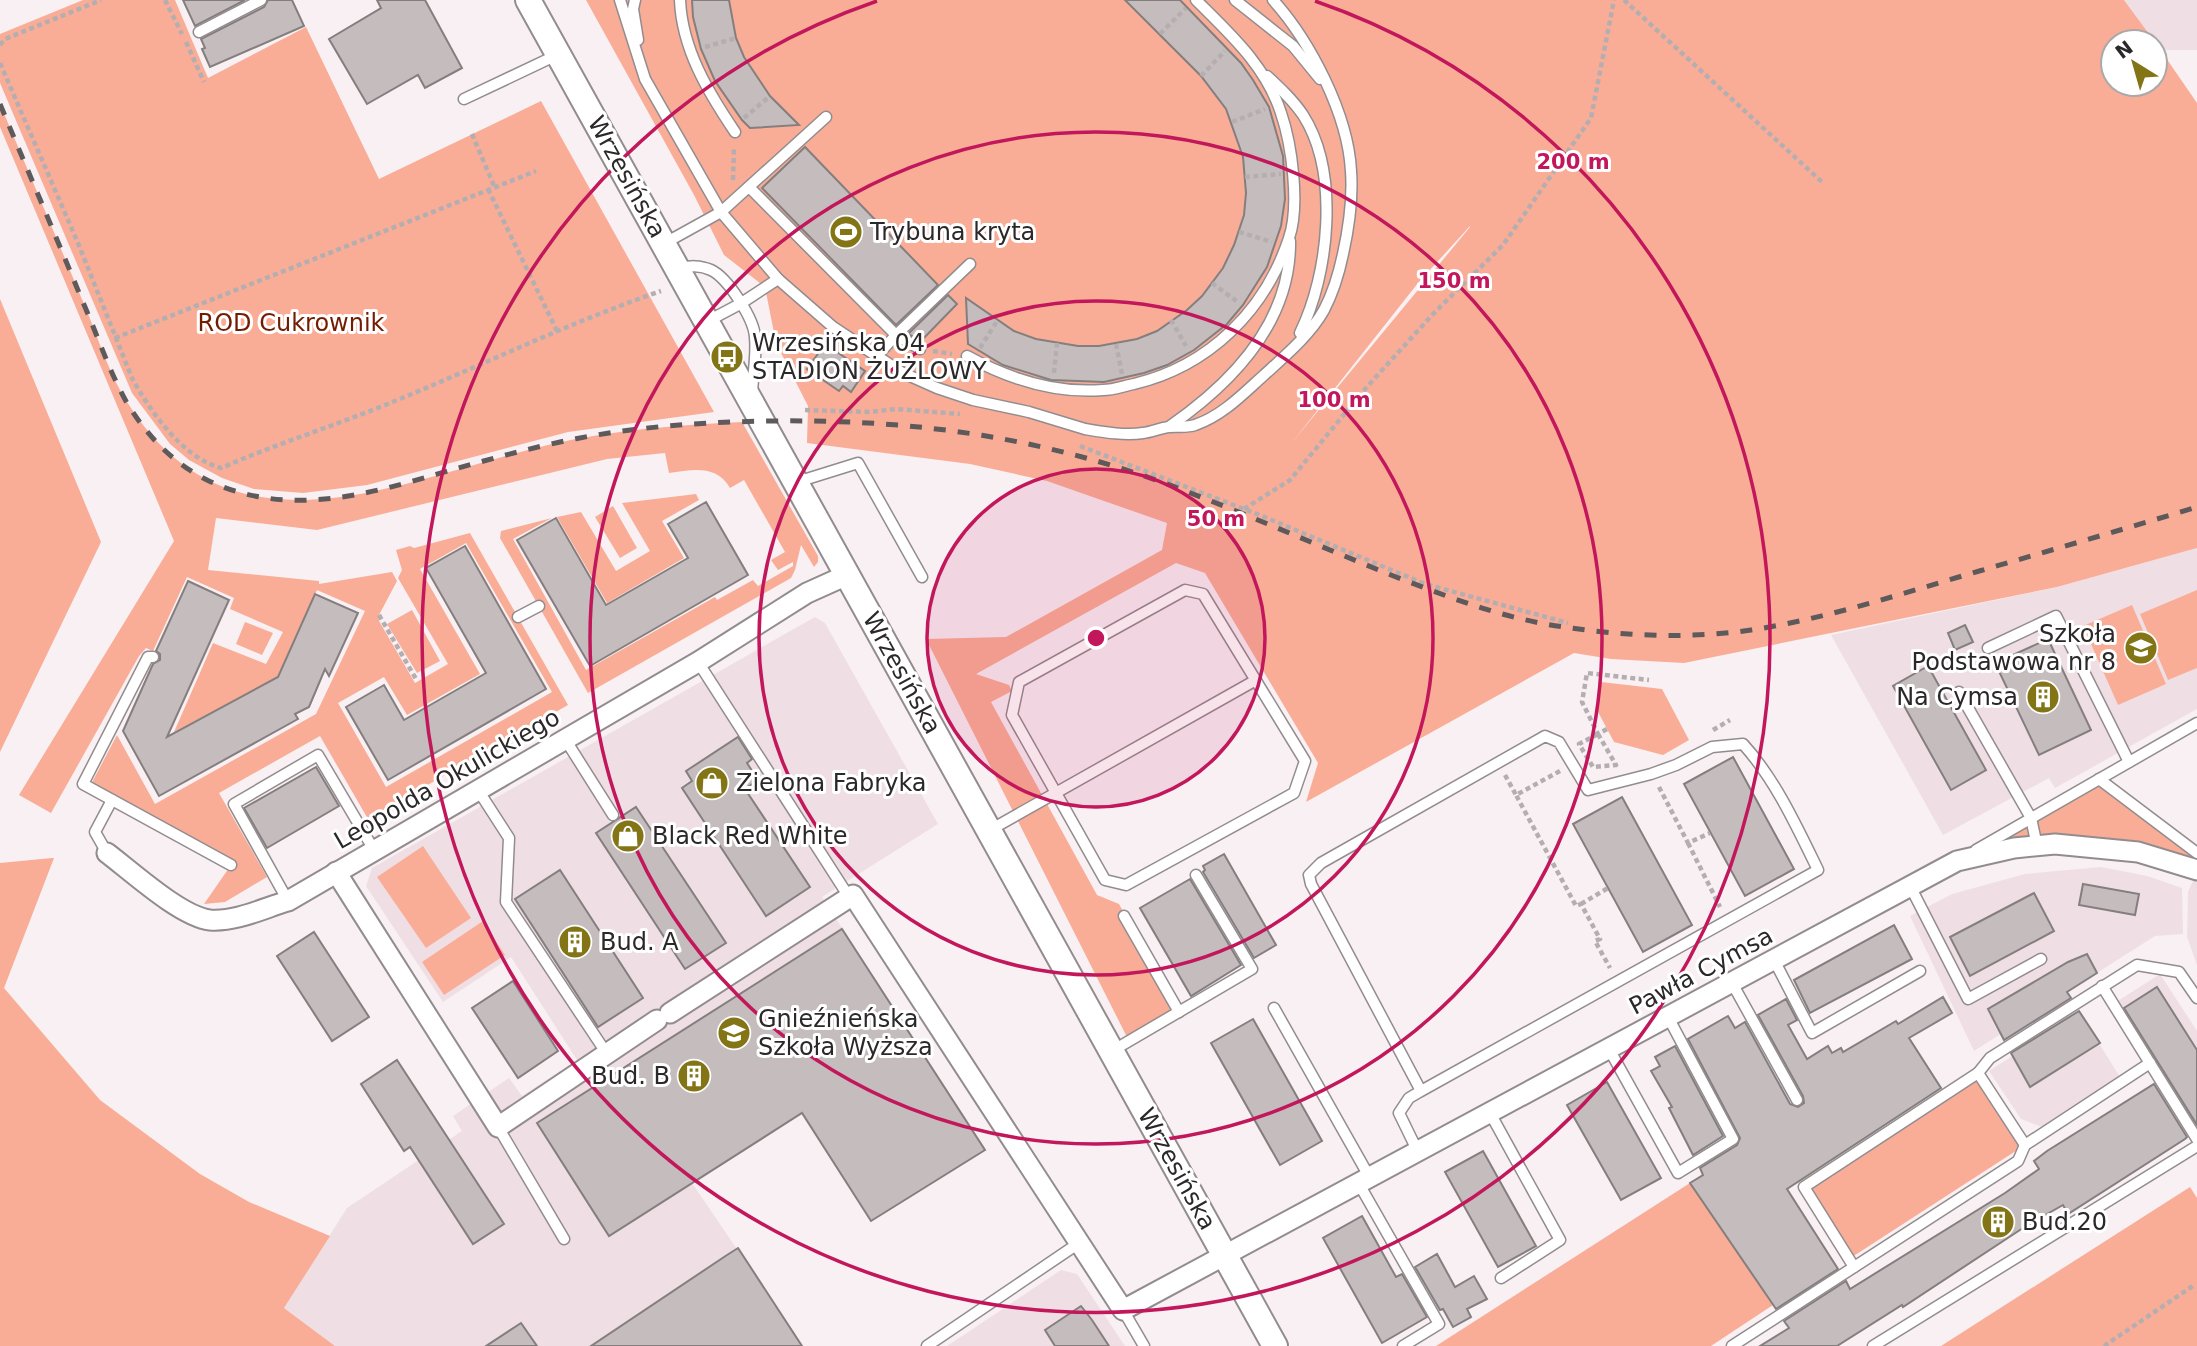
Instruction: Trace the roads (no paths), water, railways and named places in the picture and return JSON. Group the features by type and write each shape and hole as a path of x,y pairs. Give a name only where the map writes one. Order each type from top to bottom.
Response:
{"street":[{"name":"Wrzesińska","path":"528,0 1275,1346"},
{"name":"Leopolda Okulickiego","path":"498,1127 336,872 698,662 807,593 847,575"},
{"path":"1957,861 2014,848 2055,844 2138,852 2197,870"},
{"path":"107,853 187,913 209,920 231,918 288,901 336,872"},
{"name":"Pawła Cymsa","path":"1122,1310 1957,861"},
{"path":"498,1127 853,895 1122,1310"}],"lane":[{"path":"199,32 261,0"},
{"path":"620,0 645,79 721,212 778,279 833,327 901,372 937,388 1085,429 1140,434 1170,427 1193,426 1211,418 1234,402 1293,349 1324,310 1338,274 1352,202 1351,167 1344,132 1312,53 1292,21 1273,0"},
{"path":"635,0 633,9 645,79"},
{"path":"680,0 690,52 705,85 735,132"},
{"path":"1196,0 1287,94 1304,117 1324,169 1326,226 1318,281 1309,315 1293,349"},
{"path":"1235,0 1293,46 1329,90"},
{"path":"464,99 559,54"},
{"path":"1170,427 1217,390 1257,346 1268,326 1286,275 1294,195 1290,151 1281,112 1262,71"},
{"path":"664,243 721,212 826,117"},
{"path":"749,187 895,335 920,349"},
{"path":"967,356 1021,382 1049,388 1106,390 1167,374 1215,346 1238,327 1267,287 1290,237"},
{"path":"876,357 895,335 970,264"},
{"path":"678,268 696,266 713,271 727,285 751,320 755,336 751,399"},
{"path":"708,321 778,279"},
{"path":"797,482 858,463 922,577"},
{"path":"1185,590 1203,594 1256,680 1305,761 1294,793 1126,885 1105,880 1012,715 1019,682 1185,590"},
{"path":"518,617 539,606"},
{"path":"1988,648 2056,616 2129,762"},
{"path":"153,657 148,657 83,785 231,865"},
{"path":"698,662 849,897"},
{"path":"990,831 1256,680"},
{"path":"1959,692 2031,818 2037,846"},
{"name":"Pawła Cymsa","path":"1957,861 2197,723"},
{"path":"1418,1152 1399,1113 1409,1098 1818,870 1770,782 1743,744 1712,747 1651,774 1588,790 1559,742 1545,736 1321,863 1309,875 1311,884 1421,1091"},
{"path":"565,739 613,815"},
{"path":"288,901 234,804 318,755 374,850"},
{"path":"2099,779 2197,853"},
{"path":"478,790 509,838 506,902 607,1054"},
{"path":"107,853 95,832 112,800"},
{"path":"1112,1051 1252,969 1196,875"},
{"path":"1910,886 1968,999 2041,959"},
{"path":"1124,916 1179,1012"},
{"path":"1774,960 1812,1032 1920,971"},
{"path":"1854,1267 1804,1187 1978,1073 1990,1058 2137,965 2179,972 2197,998"},
{"path":"1732,983 1797,1100"},
{"path":"2102,986 2197,1139"},
{"path":"1274,1008 1439,1324 1403,1346"},
{"path":"1609,1049 1678,1172 1733,1139 1668,1017"},
{"path":"1732,1346 2018,1161 2025,1145 2150,1063"},
{"path":"1978,1073 2025,1145"},
{"path":"1490,1114 1560,1240 1501,1278"},
{"name":"Leopolda Okulickiego","path":"498,1127 564,1239"},
{"path":"1872,1346 2197,1146"},
{"path":"927,1346 1079,1243"},
{"path":"1122,1310 1144,1346"}],"railway":[{"path":"0,104 109,365 135,415 162,448 195,473 237,492 268,498 329,499 360,494 546,445 638,429 771,421 825,421 931,428 1034,445 1136,473 1396,577 1499,613 1587,630 1681,635 1751,630 1834,613 2197,507"}],"place":[{"name":"Trybuna kryta","path":"846,232"},
{"name":"Wrzesińska 04 STADION ŻUŻLOWY","path":"727,357"},
{"name":"Szkoła Podstawowa nr 8","path":"2141,648"},
{"name":"Na Cymsa","path":"2043,697"},
{"name":"Zielona Fabryka","path":"712,783"},
{"name":"Black Red White","path":"628,836"},
{"name":"Bud. A","path":"575,942"},
{"name":"Gnieźnieńska Szkoła Wyższa","path":"734,1033"},
{"name":"Bud. B","path":"694,1076"},
{"name":"Bud.20","path":"1998,1222"}],"park label":[{"name":"ROD Cukrownik","path":"291,323"}]}
